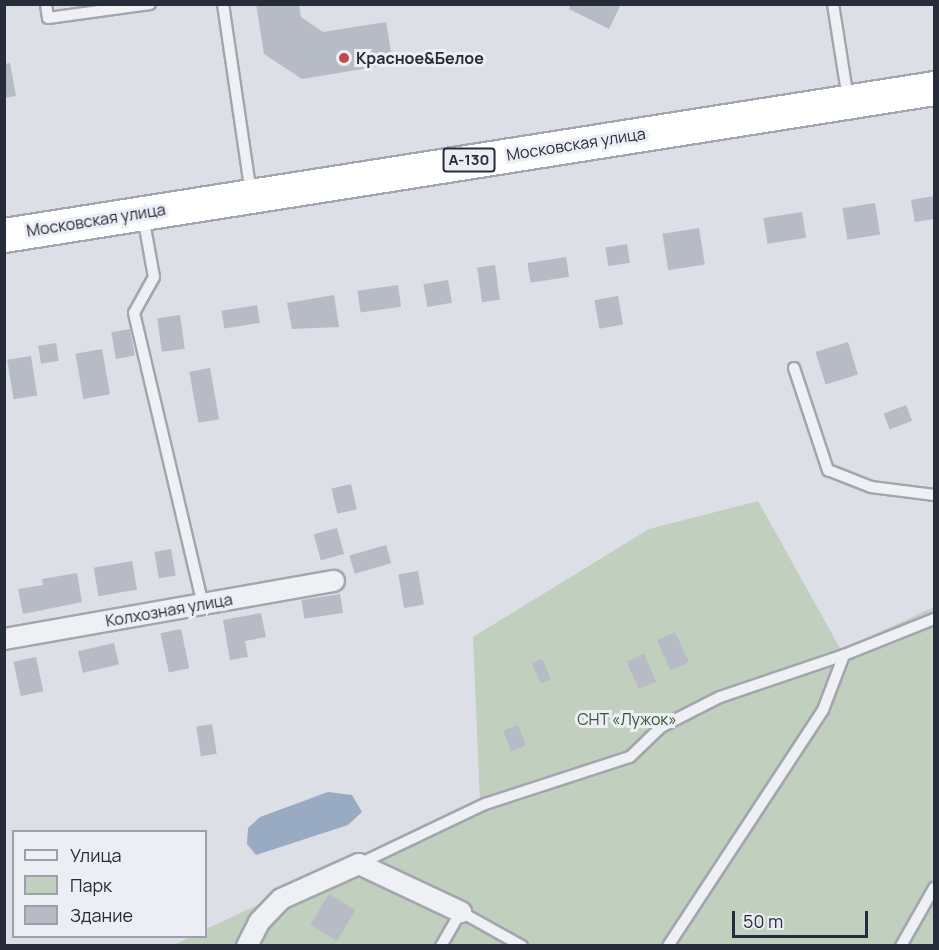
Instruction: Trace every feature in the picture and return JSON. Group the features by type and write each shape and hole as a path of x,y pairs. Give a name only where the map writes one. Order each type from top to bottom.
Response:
{"highway":[{"name":"Московская улица","path":"4,235 251,194 934,88"}],"street":[{"name":"Колхозная улица","path":"4,639 334,581"},
{"path":"247,945 259,922 281,899 359,864 461,912"}],"lane":[{"path":"46,4 48,18 150,4"},
{"path":"223,4 251,194"},
{"path":"833,4 849,102"},
{"path":"142,212 154,277 134,313 203,604"},
{"path":"794,368 828,470 871,487 934,495"},
{"path":"359,864 485,804 630,757 661,727 720,697 844,655 934,619"},
{"path":"668,945 823,710 844,655"},
{"path":"901,945 934,888"},
{"path":"441,945 461,912 522,945"}],"green space":[{"name":"СНТ «Лужок»","path":"758,501 841,650 934,607 934,945 171,946 188,938 207,938 207,929 480,801 473,637 649,529"}],"water":[{"path":"328,792 352,795 362,812 348,825 256,855 247,844 248,828 260,817"}],"building":[{"path":"256,4 299,4 301,17 323,32 386,22 393,64 302,79 264,54"},
{"path":"571,4 621,4 609,29 569,9"},
{"path":"10,63 16,96 4,98 4,64"},
{"path":"934,196 934,219 915,222 911,200"},
{"path":"875,203 880,235 847,240 842,208"},
{"path":"802,212 806,238 768,244 763,218"},
{"path":"699,228 705,265 668,270 662,234"},
{"path":"627,244 630,263 608,266 605,247"},
{"path":"566,257 569,277 531,283 527,263"},
{"path":"495,265 500,300 482,302 477,268"},
{"path":"448,280 452,303 427,307 423,284"},
{"path":"398,285 401,307 360,312 357,291"},
{"path":"334,295 339,327 292,329 287,303"},
{"path":"618,296 623,325 599,329 594,300"},
{"path":"257,305 260,323 224,328 221,311"},
{"path":"180,315 185,349 162,352 157,318"},
{"path":"130,329 135,356 116,359 111,332"},
{"path":"848,342 858,375 825,384 815,352"},
{"path":"56,343 59,361 41,364 38,346"},
{"path":"102,349 110,394 83,399 75,354"},
{"path":"31,356 37,396 14,399 7,360"},
{"path":"210,368 219,419 198,423 189,372"},
{"path":"906,405 912,421 890,429 884,414"},
{"path":"351,484 357,509 337,514 332,488"},
{"path":"337,528 344,554 321,560 314,534"},
{"path":"386,545 391,563 355,574 349,555"},
{"path":"171,549 176,576 159,579 154,552"},
{"path":"132,561 137,590 99,596 94,568"},
{"path":"418,571 424,604 404,608 398,574"},
{"path":"77,573 82,602 23,614 18,589 43,585 42,579"},
{"path":"340,594 343,613 304,619 301,600"},
{"path":"261,613 266,637 245,641 248,657 230,660 223,620"},
{"path":"181,629 189,668 169,672 160,633"},
{"path":"675,632 689,662 671,670 657,640"},
{"path":"114,643 119,664 83,673 78,651"},
{"path":"644,654 656,681 639,689 627,662"},
{"path":"36,657 43,691 21,696 14,662"},
{"path":"542,659 551,679 541,684 532,663"},
{"path":"212,724 217,754 201,756 196,727"},
{"path":"518,725 526,746 511,751 503,731"},
{"path":"329,894 356,910 337,941 310,925"}],"place":[{"name":"Красное&Белое","path":"344,58"}]}
